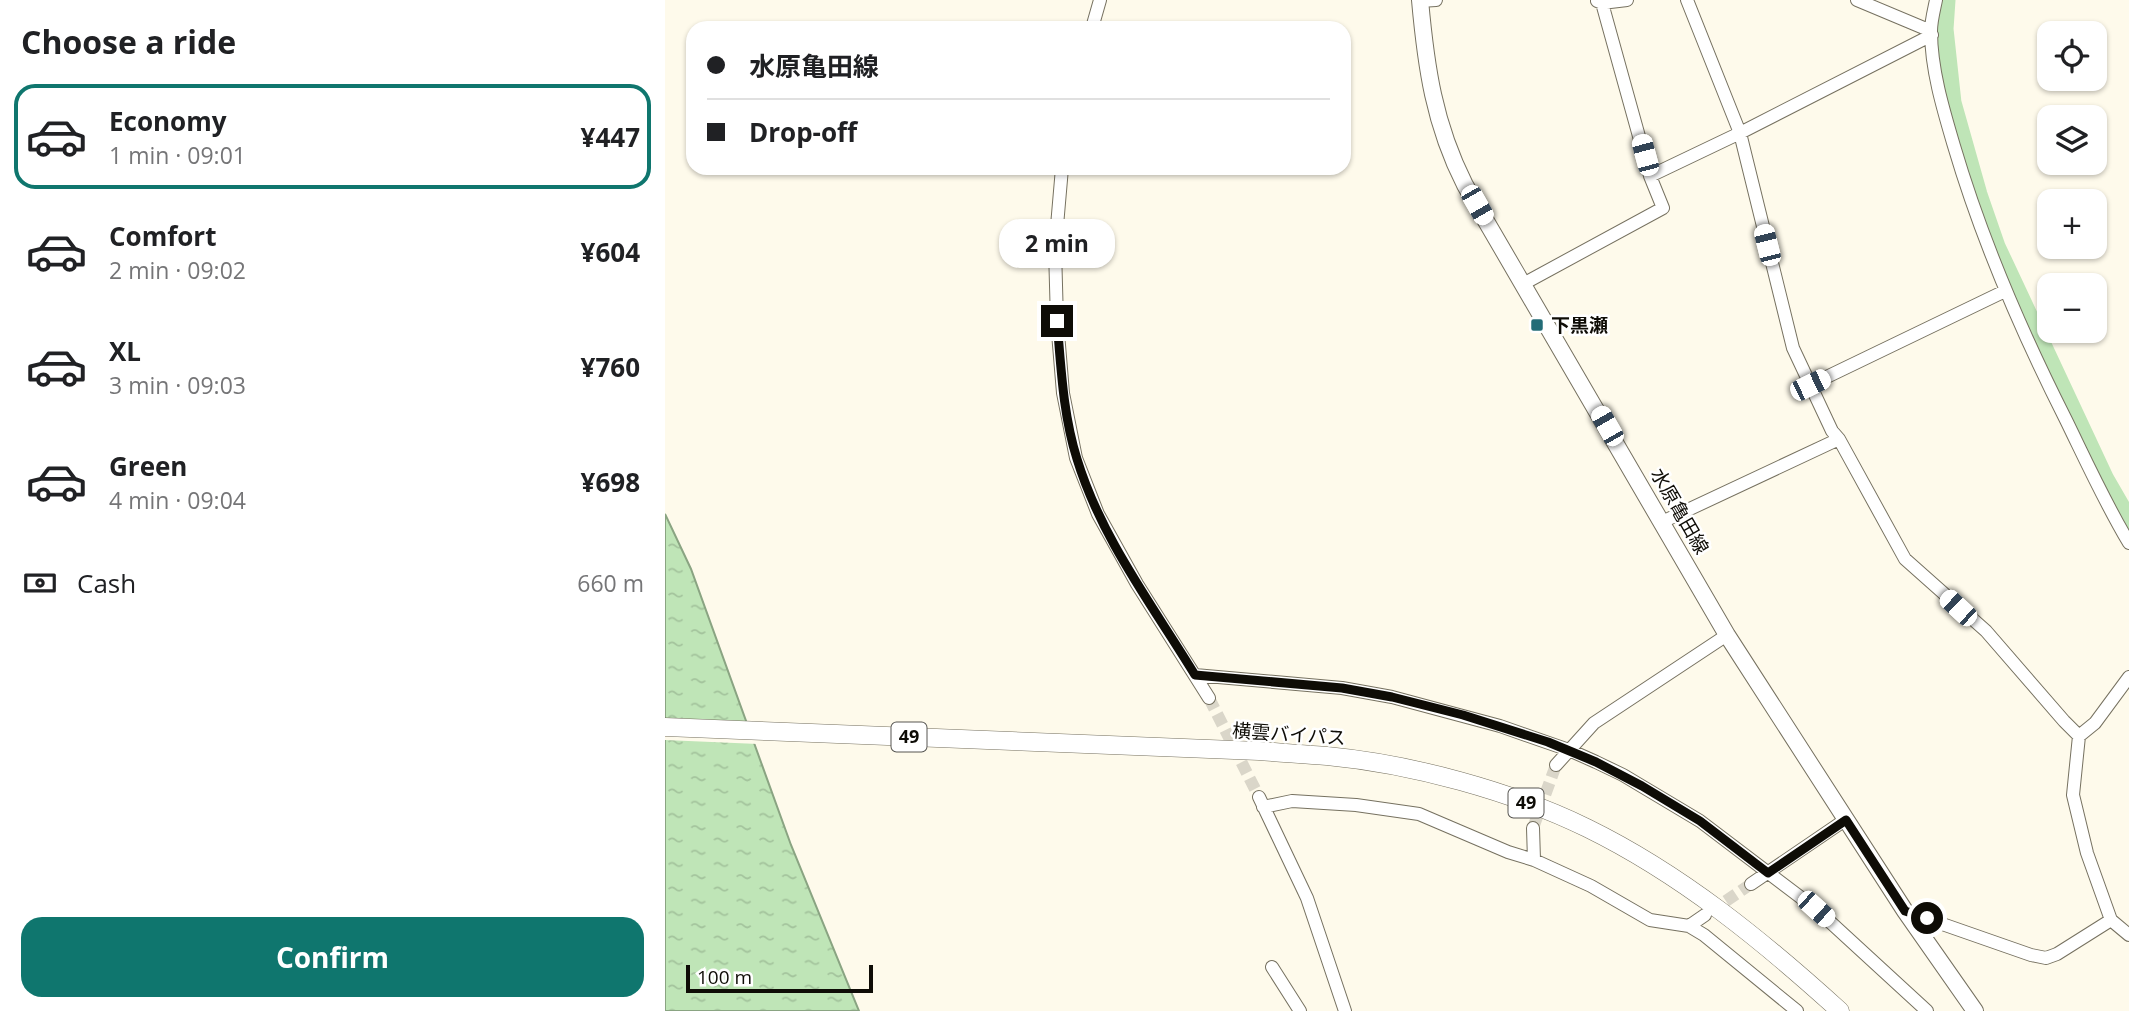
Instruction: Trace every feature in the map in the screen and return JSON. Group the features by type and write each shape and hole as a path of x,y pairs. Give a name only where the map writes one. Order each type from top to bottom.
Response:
{"highway":[{"name":"横雲バイパス","path":"665,727 1330,756 1458,782 1529,804 1587,828 1637,855 1727,915 1840,1011"}],"main road":[{"name":"水原亀田線","path":"1425,0 1426,62 1443,135 1465,185 1727,635 1968,1009"}],"street":[{"path":"1094,21 1100,0"},
{"path":"1524,284 1663,208 1650,176 1598,2 1627,0"},
{"path":"1687,0 1740,133 1793,348 1832,431 1839,439 1905,559 1986,631 2079,736"},
{"path":"1857,0 1931,33"},
{"path":"1936,0 1931,33 1935,65 1945,114 1975,214 2035,358 2110,511 2129,542"},
{"path":"1650,176 1740,133 1931,33"},
{"path":"1061,175 1055,249 1057,321 1063,393 1076,458 1098,514 1137,584 1209,698"},
{"path":"1810,385 2005,291"},
{"path":"1662,522 1839,439"},
{"path":"1556,765 1594,723 1727,635"},
{"path":"1195,675 1342,688 1392,697 1500,726 1569,750 1623,775 1700,821 1816,909 1927,1011"},
{"path":"2129,677 2095,723 2079,736 2073,795 2087,853 2111,920 2129,935"},
{"path":"1345,1011 1307,898 1261,802 1356,805 1419,814 1591,886 1650,920 1689,926 1704,935 1797,1011"},
{"path":"1751,884 1846,820"},
{"path":"1533,828 1534,860"},
{"path":"1905,911 2046,958 2111,920"},
{"path":"1689,926 1705,915"},
{"path":"1272,967 1300,1011"}],"water":[{"path":"665,514 691,569 791,845 859,1011 665,1011"}],"pier":[{"path":"665,719 750,723 758,744 665,740"}],"waterway":[{"path":"1944,0 1942,29 1950,103 1994,247 2103,480 2129,525"}],"tunnel":[{"path":"1209,698 1259,797"},
{"path":"1533,828 1556,765"},
{"path":"1711,911 1751,884"}],"place":[{"name":"下黒瀬","path":"1537,325"}],"route":[{"path":"1057,321 1063,393 1076,458 1083,477 1098,514 1137,584 1195,675 1281,681 1392,697 1463,715 1548,742 1596,762 1642,786 1700,821 1768,873 1846,820 1905,911 1927,918"}]}
